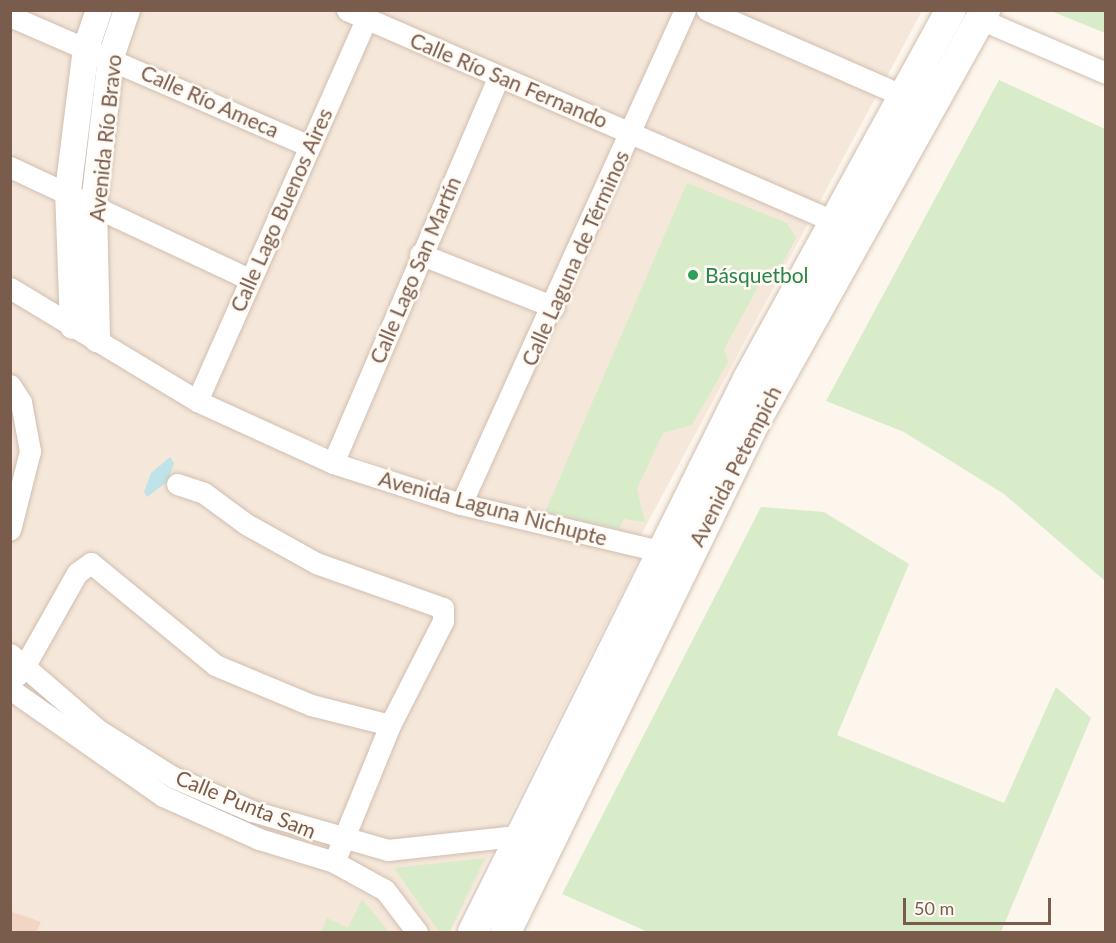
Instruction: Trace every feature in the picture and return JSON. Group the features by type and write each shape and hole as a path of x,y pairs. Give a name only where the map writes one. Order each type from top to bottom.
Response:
{"main road":[{"name":"Avenida Petempich","path":"473,933 523,836 660,551 951,10"},
{"name":"Avenida Petempich","path":"506,933 755,422 982,15"}],"street":[{"name":"Avenida Río Bravo","path":"73,326 68,191 86,48 99,10"},
{"name":"Avenida Río Bravo","path":"97,339 94,204 111,57 127,10"},
{"name":"Calle Laguna de Términos","path":"461,504 554,307 685,10"},
{"path":"707,10 904,96"},
{"name":"Calle Río San Fernando","path":"357,15 835,222"},
{"name":"Calle Lago Buenos Aires","path":"197,401 309,146 357,15"},
{"path":"982,15 1106,73"},
{"name":"Calle Río Ameca","path":"10,16 111,57 309,146"},
{"name":"Calle Lago San Martín","path":"333,463 420,254 498,78"},
{"path":"10,167 68,191 249,279"},
{"path":"420,254 554,307"},
{"name":"Avenida Laguna Nichupte","path":"10,288 197,401 333,463 461,504 660,551"},
{"path":"10,385 21,402 30,451 10,530"},
{"name":"Calle Punta Sam","path":"177,484 204,493 246,524 316,563 443,608 443,621 390,725 340,841 334,862"},
{"path":"15,667 77,573 91,562 109,573 169,629 215,665 252,684 390,725"},
{"name":"Calle Punta Sam","path":"15,667 98,730 173,777 340,841 388,850 523,836"},
{"name":"Calle Punta Sam","path":"10,689 164,796 259,839 334,862 385,890 417,933"}],"shaded area":[{"path":"11,11 922,11 640,537 453,492 217,405 11,276"},
{"path":"10,299 192,410 332,471 641,555 451,932 11,932"}],"green space":[{"path":"1051,11 1105,11 1105,33"},
{"path":"999,80 1105,129 1105,581 1004,494 904,432 826,401"},
{"path":"687,183 787,223 796,238 782,265 768,269 724,349 728,362 692,425 663,433 637,489 645,522 624,519 619,529 545,512"},
{"path":"761,507 824,512 909,564 837,735 1004,803 1056,687 1091,718 1001,932 648,932 562,894"},
{"path":"485,858 449,932 439,932 394,868"},
{"path":"362,899 389,932 321,932 327,918 348,928"}],"water":[{"path":"170,457 174,463 168,481 147,497 144,492 151,473"}],"building":[{"path":"10,911 41,922 36,932 10,932"}],"place":[{"name":"Básquetbol","path":"693,275"}]}
